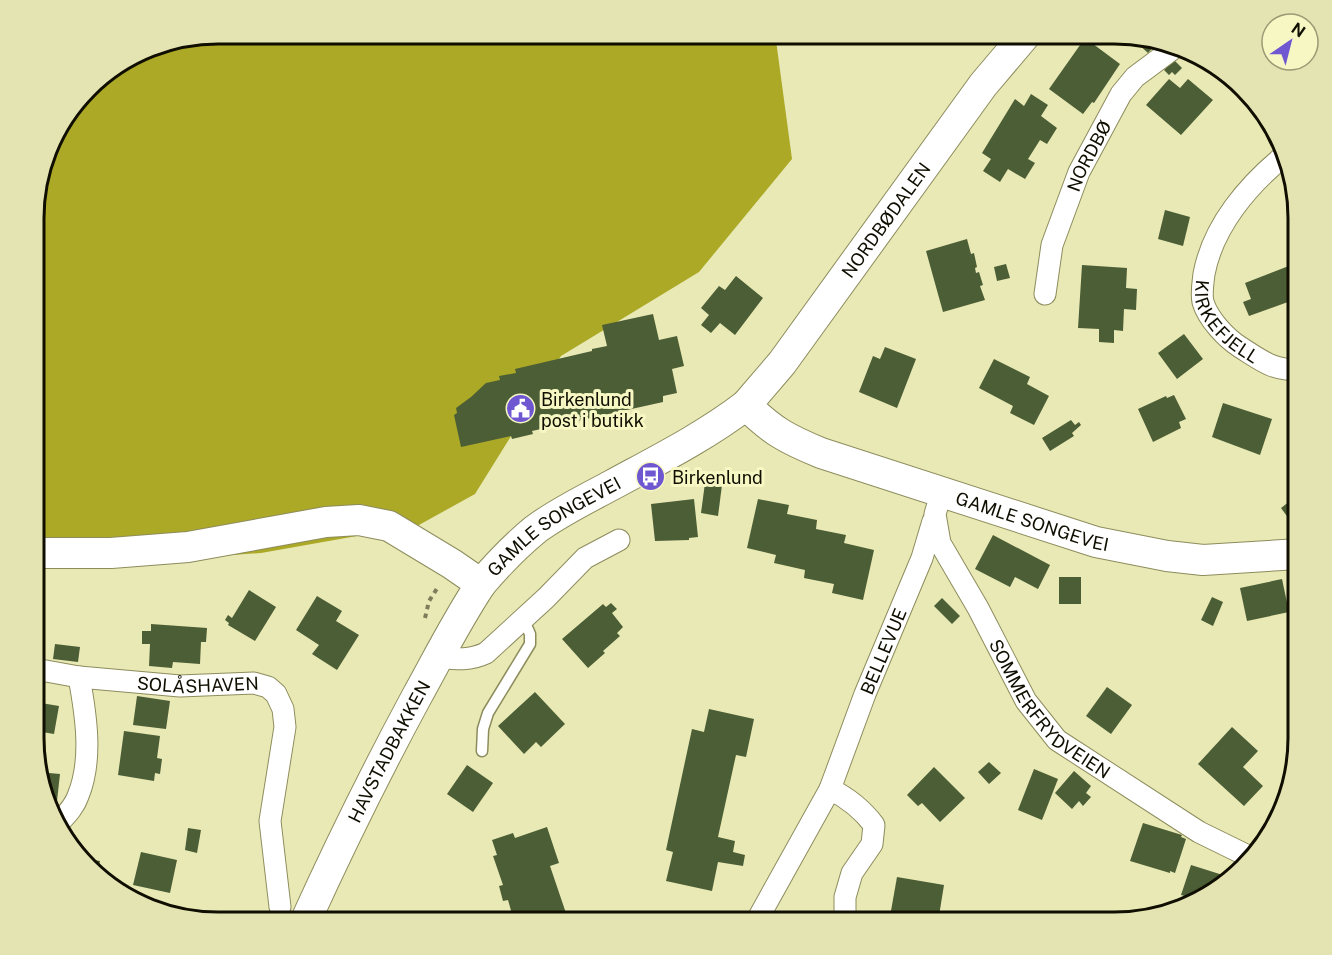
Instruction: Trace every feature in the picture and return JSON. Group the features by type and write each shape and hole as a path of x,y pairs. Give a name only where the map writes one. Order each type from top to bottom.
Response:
{"main road":[{"name":"NORDBØDALEN","path":"746,405 782,363 983,85 1018,44"},
{"name":"GAMLE SONGEVEI","path":"44,553 111,553 188,547 326,522 359,520 389,526 481,584 504,557 537,529 573,506 688,444 746,405 764,423 788,439 938,503 1096,542 1167,556 1203,560 1288,555"},
{"name":"HAVSTADBAKKEN","path":"310,911 362,803 438,657 481,584"}],"street":[{"name":"NORDBØ","path":"1045,294 1052,245 1079,172 1121,94 1136,76 1168,52"},
{"name":"KIRKEFJELL","path":"1279,160 1239,201 1220,228 1206,261 1202,285 1203,302 1212,319 1231,341 1270,367 1288,370"},
{"name":"BELLEVUE","path":"762,912 830,789 865,694 922,558 938,503"},
{"name":"SOMMERFRYDVEIEN","path":"938,503 940,543 978,608 1026,701 1057,740 1199,832 1246,851"},
{"path":"438,657 460,660 486,653 546,598 585,558 619,540"},
{"name":"SOLÅSHAVEN","path":"44,671 79,677 180,686 254,682 268,687 276,694 283,709 285,727 270,821 280,907"},
{"path":"63,818 78,796 83,778 87,741 79,677"},
{"path":"830,789 845,796 865,813 874,825 872,844 852,873 845,897 845,912"}],"lane":[{"path":"482,751 483,729 488,713 530,645 530,634 523,618"}],"shaded area":[{"path":"206,44 776,44 792,159 699,272 561,356 475,494 419,525 261,553 44,567 45,194 53,161 67,130 87,103 121,73 161,53"}],"building":[{"path":"1081,44 1093,44 1120,64 1094,103 1092,102 1083,114 1049,89"},
{"path":"1140,46 1153,48 1148,53"},
{"path":"1174,60 1182,68 1175,75 1172,72 1169,75 1164,70"},
{"path":"1169,79 1180,88 1188,79 1213,100 1181,135 1146,105"},
{"path":"1031,94 1048,105 1041,116 1057,128 1047,144 1040,140 1028,159 1035,163 1025,179 1008,169 1000,182 983,171 991,159 982,153 1015,99 1024,106"},
{"path":"1165,210 1190,217 1183,246 1158,239"},
{"path":"967,239 971,254 974,253 976,273 979,272 983,285 980,286 985,300 943,312 926,251"},
{"path":"1006,264 1010,278 997,281 994,267"},
{"path":"1082,265 1127,268 1126,288 1137,289 1136,310 1124,309 1123,331 1114,330 1114,343 1099,342 1099,329 1078,328"},
{"path":"1288,266 1288,302 1249,316 1243,302 1251,299 1245,283"},
{"path":"736,276 763,298 735,335 720,323 711,333 701,325 709,315 701,308 719,286 725,290"},
{"path":"653,314 659,340 677,336 684,366 672,369 677,393 663,396 663,402 532,431 533,434 512,439 511,436 461,447 454,415 457,413 456,408 486,383 500,380 499,376 516,373 515,369 607,346 602,325"},
{"path":"1184,334 1203,359 1177,379 1158,353"},
{"path":"885,347 916,359 897,408 859,392 873,356 880,359"},
{"path":"994,359 1030,377 1027,384 1049,396 1034,425 1010,413 1013,406 979,388"},
{"path":"1174,395 1186,419 1179,422 1181,428 1153,442 1138,409 1166,396 1167,398"},
{"path":"1223,403 1272,419 1260,455 1212,437"},
{"path":"1071,420 1075,425 1079,422 1081,425 1072,433 1074,436 1050,451 1042,438"},
{"path":"705,483 722,485 718,516 701,513"},
{"path":"694,499 698,537 689,538 689,540 655,541 651,504"},
{"path":"758,499 789,505 787,514 817,520 816,529 846,535 844,543 874,550 863,600 832,593 834,584 804,578 805,570 774,563 776,555 747,548"},
{"path":"1288,503 1288,518 1281,508"},
{"path":"993,535 1050,565 1038,589 1015,577 1010,587 975,569"},
{"path":"1059,577 1081,577 1081,604 1059,604"},
{"path":"1282,579 1288,612 1247,621 1240,588"},
{"path":"249,590 276,607 255,641 228,625 229,623 225,620 228,615 232,618"},
{"path":"317,596 342,611 336,621 359,635 337,670 312,654 319,645 296,630"},
{"path":"1212,597 1223,602 1213,626 1201,620"},
{"path":"942,598 960,616 952,624 934,606"},
{"path":"611,603 617,609 612,613 623,627 617,633 620,636 588,668 562,639 603,604 606,607"},
{"path":"151,624 207,628 206,642 201,642 200,664 173,662 172,668 149,666 150,644 142,644 142,631 151,631"},
{"path":"55,644 80,647 78,662 53,659"},
{"path":"1107,687 1132,705 1111,734 1086,716"},
{"path":"535,692 565,724 541,747 536,742 524,754 498,726"},
{"path":"137,696 170,701 166,729 133,725"},
{"path":"44,704 59,706 54,734 44,732"},
{"path":"709,709 754,719 746,757 736,755 718,837 735,841 733,852 745,855 743,866 718,862 712,891 666,881 673,852 666,850 692,729 704,732"},
{"path":"1232,727 1258,751 1243,767 1263,786 1244,806 1198,764"},
{"path":"124,731 160,736 157,758 162,759 160,774 155,773 154,781 118,775"},
{"path":"989,762 1001,773 989,784 978,772"},
{"path":"467,765 493,783 473,812 447,794"},
{"path":"934,767 965,798 940,822 922,803 918,806 907,795"},
{"path":"1034,769 1058,779 1042,820 1018,810"},
{"path":"1074,771 1091,786 1086,793 1091,797 1083,806 1079,801 1072,809 1055,793"},
{"path":"47,773 60,774 57,803"},
{"path":"1143,823 1182,835 1181,837 1186,839 1175,873 1130,861"},
{"path":"547,827 559,863 550,866 565,911 511,911 508,900 503,901 499,886 503,885 493,856 497,855 492,840 513,833 515,838"},
{"path":"188,828 201,830 197,853 185,850"},
{"path":"141,852 177,860 170,893 133,885"},
{"path":"1191,865 1221,874 1192,894 1181,895"},
{"path":"897,877 944,885 940,912 891,912"}],"place":[{"name":"Birkenlund post i butikk","path":"520,409"},
{"name":"Birkenlund","path":"651,477"}]}
